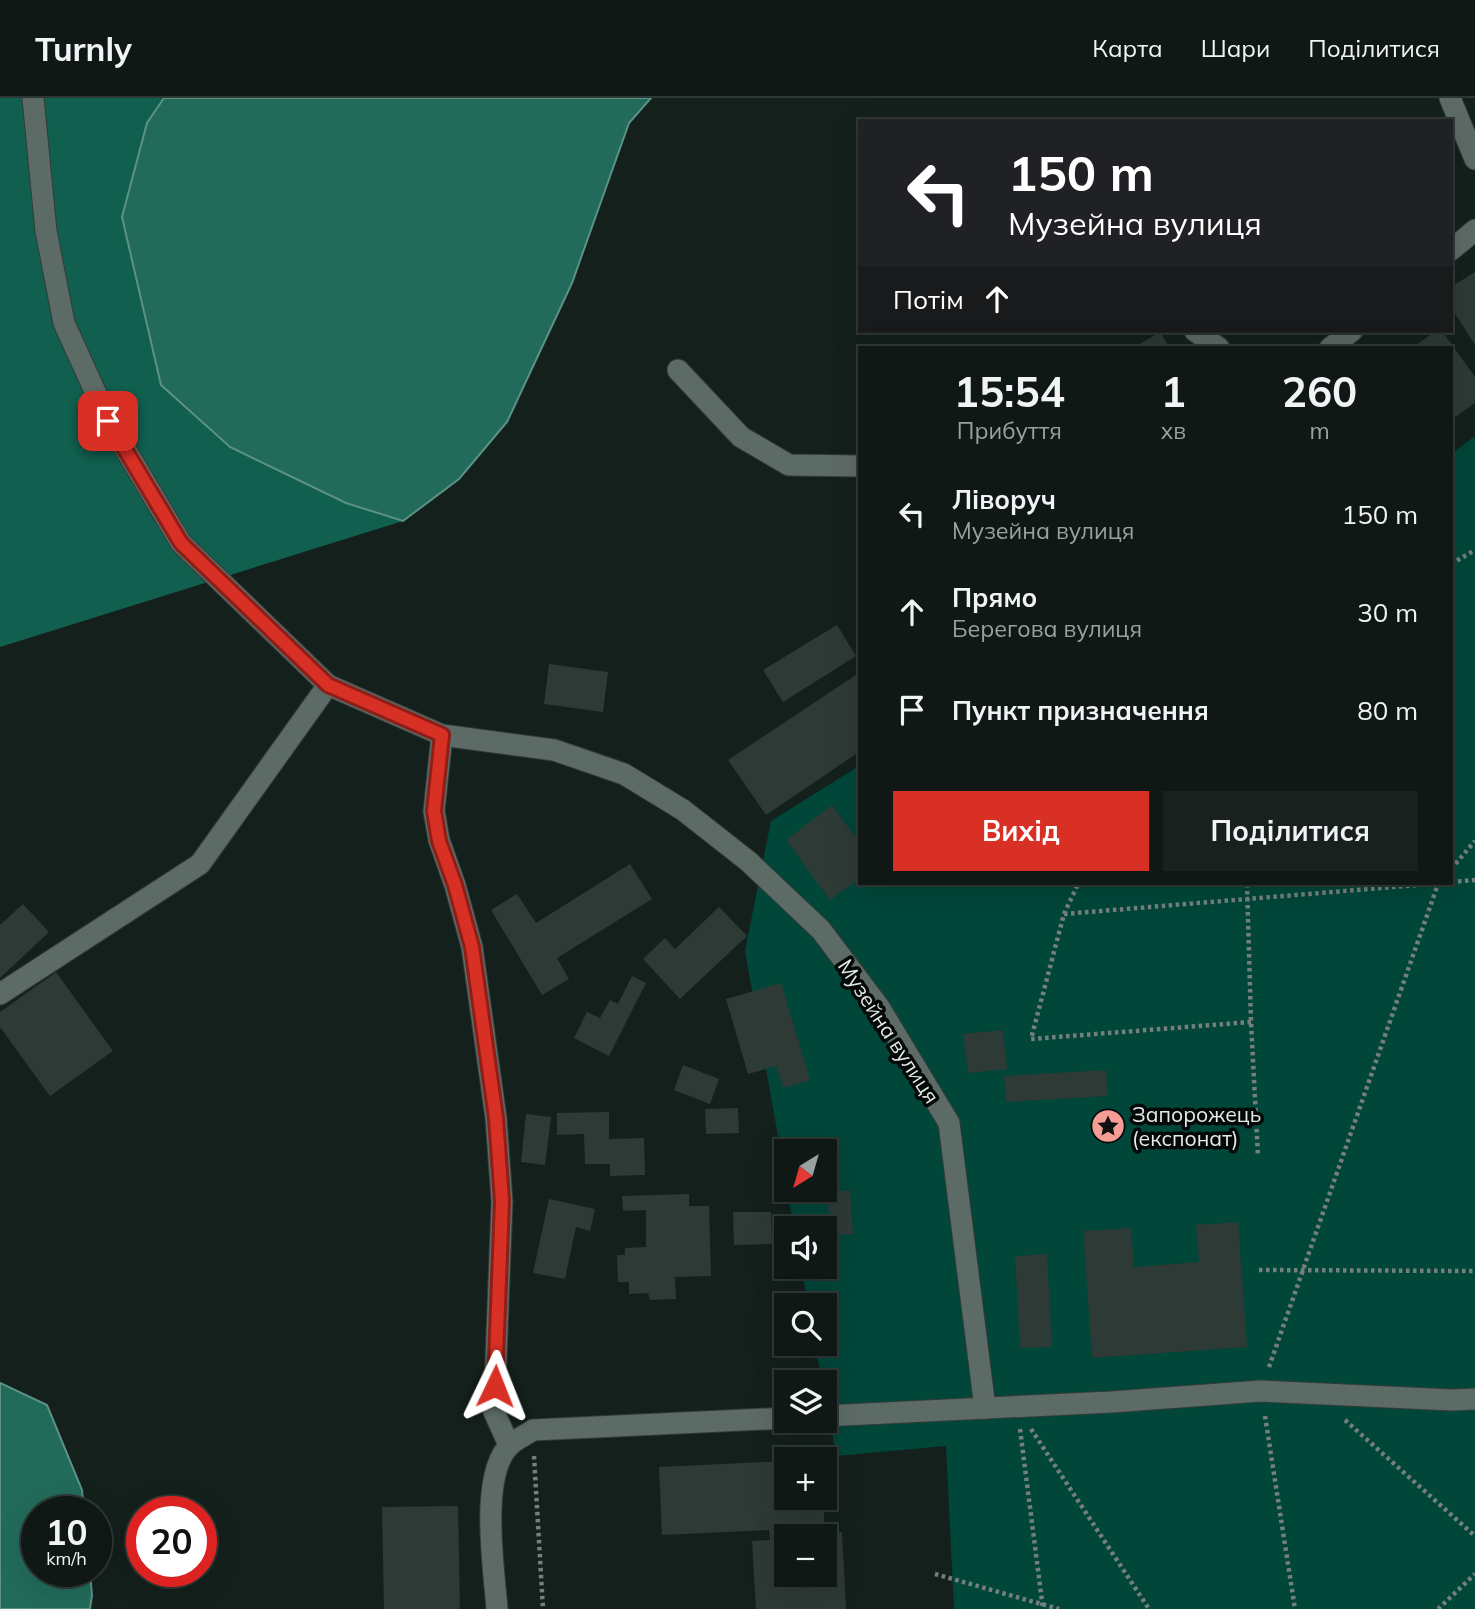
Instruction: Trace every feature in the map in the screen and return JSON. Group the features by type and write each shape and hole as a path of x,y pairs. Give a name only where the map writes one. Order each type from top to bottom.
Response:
{"street":[{"path":"0,994 200,864 328,685 181,543 108,421 64,323 46,231 33,98"},
{"path":"1450,98 1475,159"},
{"path":"1453,248 1475,230"},
{"path":"1198,333 1216,346"},
{"path":"1333,346 1349,333"},
{"path":"678,370 741,437 789,465 858,466"},
{"name":"Музейна вулиця","path":"328,685 442,735 554,750 624,774 683,810 737,852 821,930 879,1007 949,1123 985,1408"},
{"path":"442,735 434,811 439,841 455,885 472,947 496,1118 502,1201 494,1412 509,1445"},
{"path":"837,1415 1261,1391 1475,1399"},
{"path":"497,1609 491,1522 492,1491 497,1466 509,1445 533,1430 774,1419"}],"path":[{"path":"1453,563 1475,550"},
{"path":"1453,867 1475,841"},
{"path":"1453,882 1475,880"},
{"path":"1078,885 1064,914 1031,1039 1251,1022"},
{"path":"1247,885 1258,1156"},
{"path":"1064,914 1419,885"},
{"path":"1295,1609 1261,1391 1438,885"},
{"path":"1259,1270 1475,1271"},
{"path":"1017,1407 1042,1607"},
{"path":"1017,1407 1149,1609"},
{"path":"1344,1420 1475,1536"},
{"path":"533,1430 543,1609"},
{"path":"935,1574 1042,1607 1059,1609"},
{"path":"1438,1609 1475,1574"}],"shaded area":[{"path":"0,98 164,98 147,123 346,503 403,521 0,647"},
{"path":"164,98 651,98 629,123 572,283 507,422 459,479 403,521 346,503 230,447 161,385 122,217 147,123"},
{"path":"1475,436 1475,1609 954,1609 946,1446 837,1456 837,1447 835,1447 832,1433 837,1433 837,1370 820,1370 817,1356 837,1356 837,1293 806,1293 803,1279 837,1279 837,1216 792,1216 789,1202 837,1202 837,1139 779,1139 745,951 771,821 858,767 858,885 1453,885 1453,452"},
{"path":"0,1383 47,1405 82,1490 83,1496 21,1496 21,1587 91,1587 92,1595 90,1609 0,1609"}],"building":[{"path":"1475,272 1475,345 1453,310 1453,286"},
{"path":"1161,333 1169,346 1136,346"},
{"path":"1433,333 1443,333 1453,346 1415,346"},
{"path":"1453,346 1475,377 1475,403 1453,419"},
{"path":"837,625 856,656 783,702 763,670"},
{"path":"549,664 608,672 603,712 544,704"},
{"path":"858,674 858,753 766,815 728,760"},
{"path":"832,805 858,841 858,880 830,900 786,840"},
{"path":"630,864 652,899 557,958 569,979 542,995 491,910 517,894 536,923"},
{"path":"23,904 49,932 0,978 0,925"},
{"path":"719,907 747,936 680,999 643,959 665,938 675,949"},
{"path":"56,972 113,1051 50,1096 0,1027 0,1012"},
{"path":"632,976 646,983 609,1056 574,1038 587,1012 600,1018 610,1000 618,1004"},
{"path":"781,983 810,1080 783,1088 776,1066 748,1074 726,999"},
{"path":"1003,1030 1007,1069 968,1073 963,1034"},
{"path":"683,1065 719,1079 710,1104 674,1090"},
{"path":"1106,1070 1108,1096 1006,1102 1004,1076"},
{"path":"738,1108 739,1133 706,1134 705,1109"},
{"path":"609,1112 609,1139 644,1138 645,1175 610,1176 610,1164 585,1164 584,1134 557,1135 557,1113"},
{"path":"526,1114 551,1117 545,1165 521,1162"},
{"path":"850,1190 853,1234 837,1235 837,1216 829,1216 828,1202 837,1202 837,1191"},
{"path":"689,1194 689,1206 709,1206 711,1276 675,1277 676,1299 650,1300 648,1293 629,1294 629,1282 618,1282 617,1255 625,1255 625,1248 646,1247 646,1210 623,1211 622,1196"},
{"path":"549,1199 595,1209 590,1231 576,1227 565,1279 533,1273"},
{"path":"733,1212 771,1212 772,1244 734,1245"},
{"path":"1238,1222 1247,1347 1092,1358 1083,1231 1131,1228 1134,1267 1199,1262 1196,1225"},
{"path":"1047,1254 1052,1347 1020,1348 1015,1256"},
{"path":"774,1462 774,1510 824,1510 824,1524 774,1524 774,1587 837,1587 837,1532 842,1532 846,1609 756,1609 752,1541 770,1540 769,1530 662,1535 659,1467"},
{"path":"458,1506 460,1609 384,1609 382,1507"}],"place":[{"name":"Запорожець (експонат)","path":"1108,1126"}],"route":[{"path":"108,421 181,543 328,685 442,735 434,811 439,841 455,885 472,947 496,1118 502,1201 495,1386"}]}
